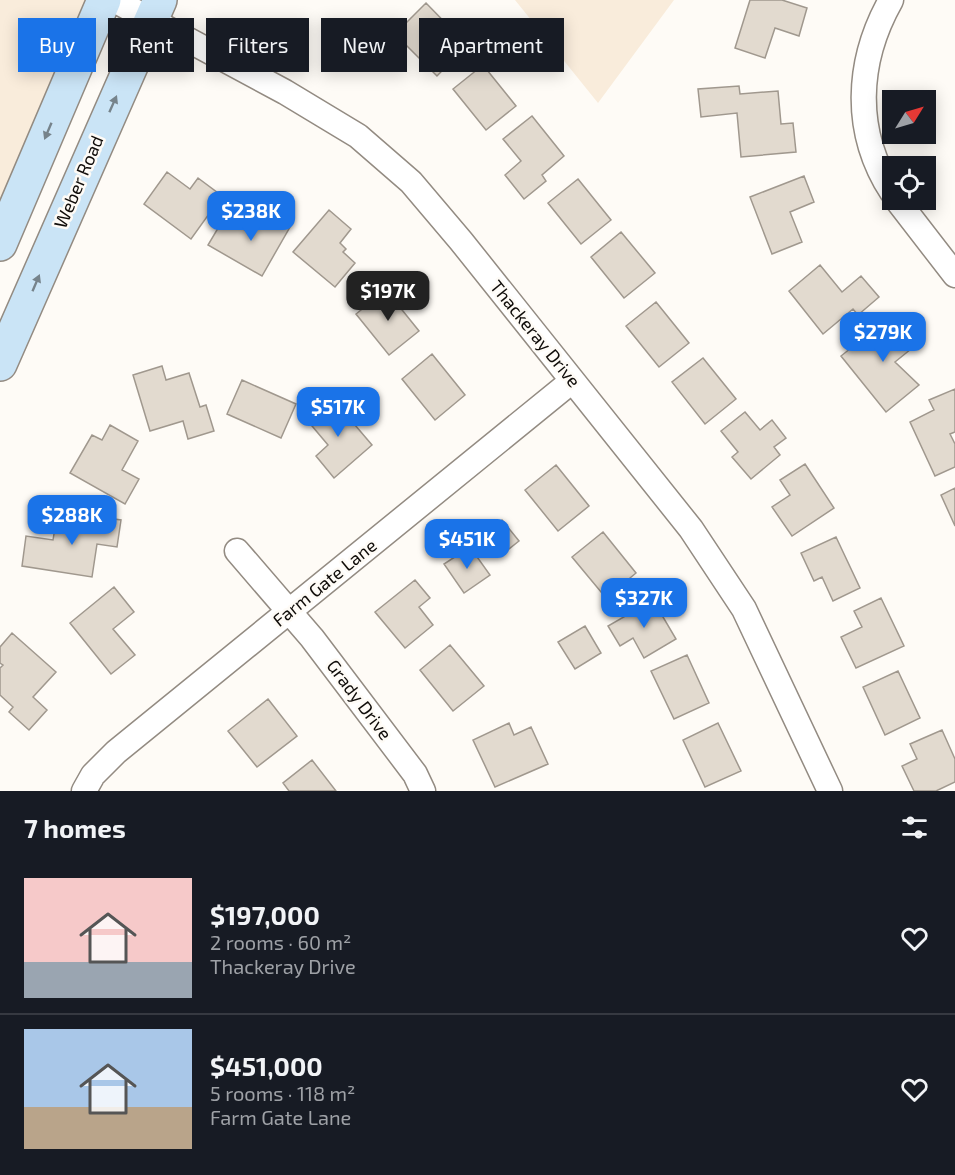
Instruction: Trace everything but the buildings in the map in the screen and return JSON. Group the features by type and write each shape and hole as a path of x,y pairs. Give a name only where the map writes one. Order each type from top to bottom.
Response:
{"main road":[{"path":"0,244 104,0"},
{"name":"Weber Road","path":"0,364 154,10"}],"street":[{"name":"Thackeray Drive","path":"114,0 154,10 358,136 411,182 691,529 744,609 830,791"},
{"path":"882,177 868,140 862,105 865,67 877,26 891,0"},
{"path":"905,210 955,275"},
{"name":"Farm Gate Lane","path":"84,791 93,775 116,752 572,381"},
{"name":"Grady Drive","path":"237,551 289,611 415,774 423,791"}],"shaded area":[{"path":"0,0 87,0 79,18 18,18 18,72 57,72 0,206"},
{"path":"515,0 674,0 598,103 564,61 564,18 530,18"}]}
